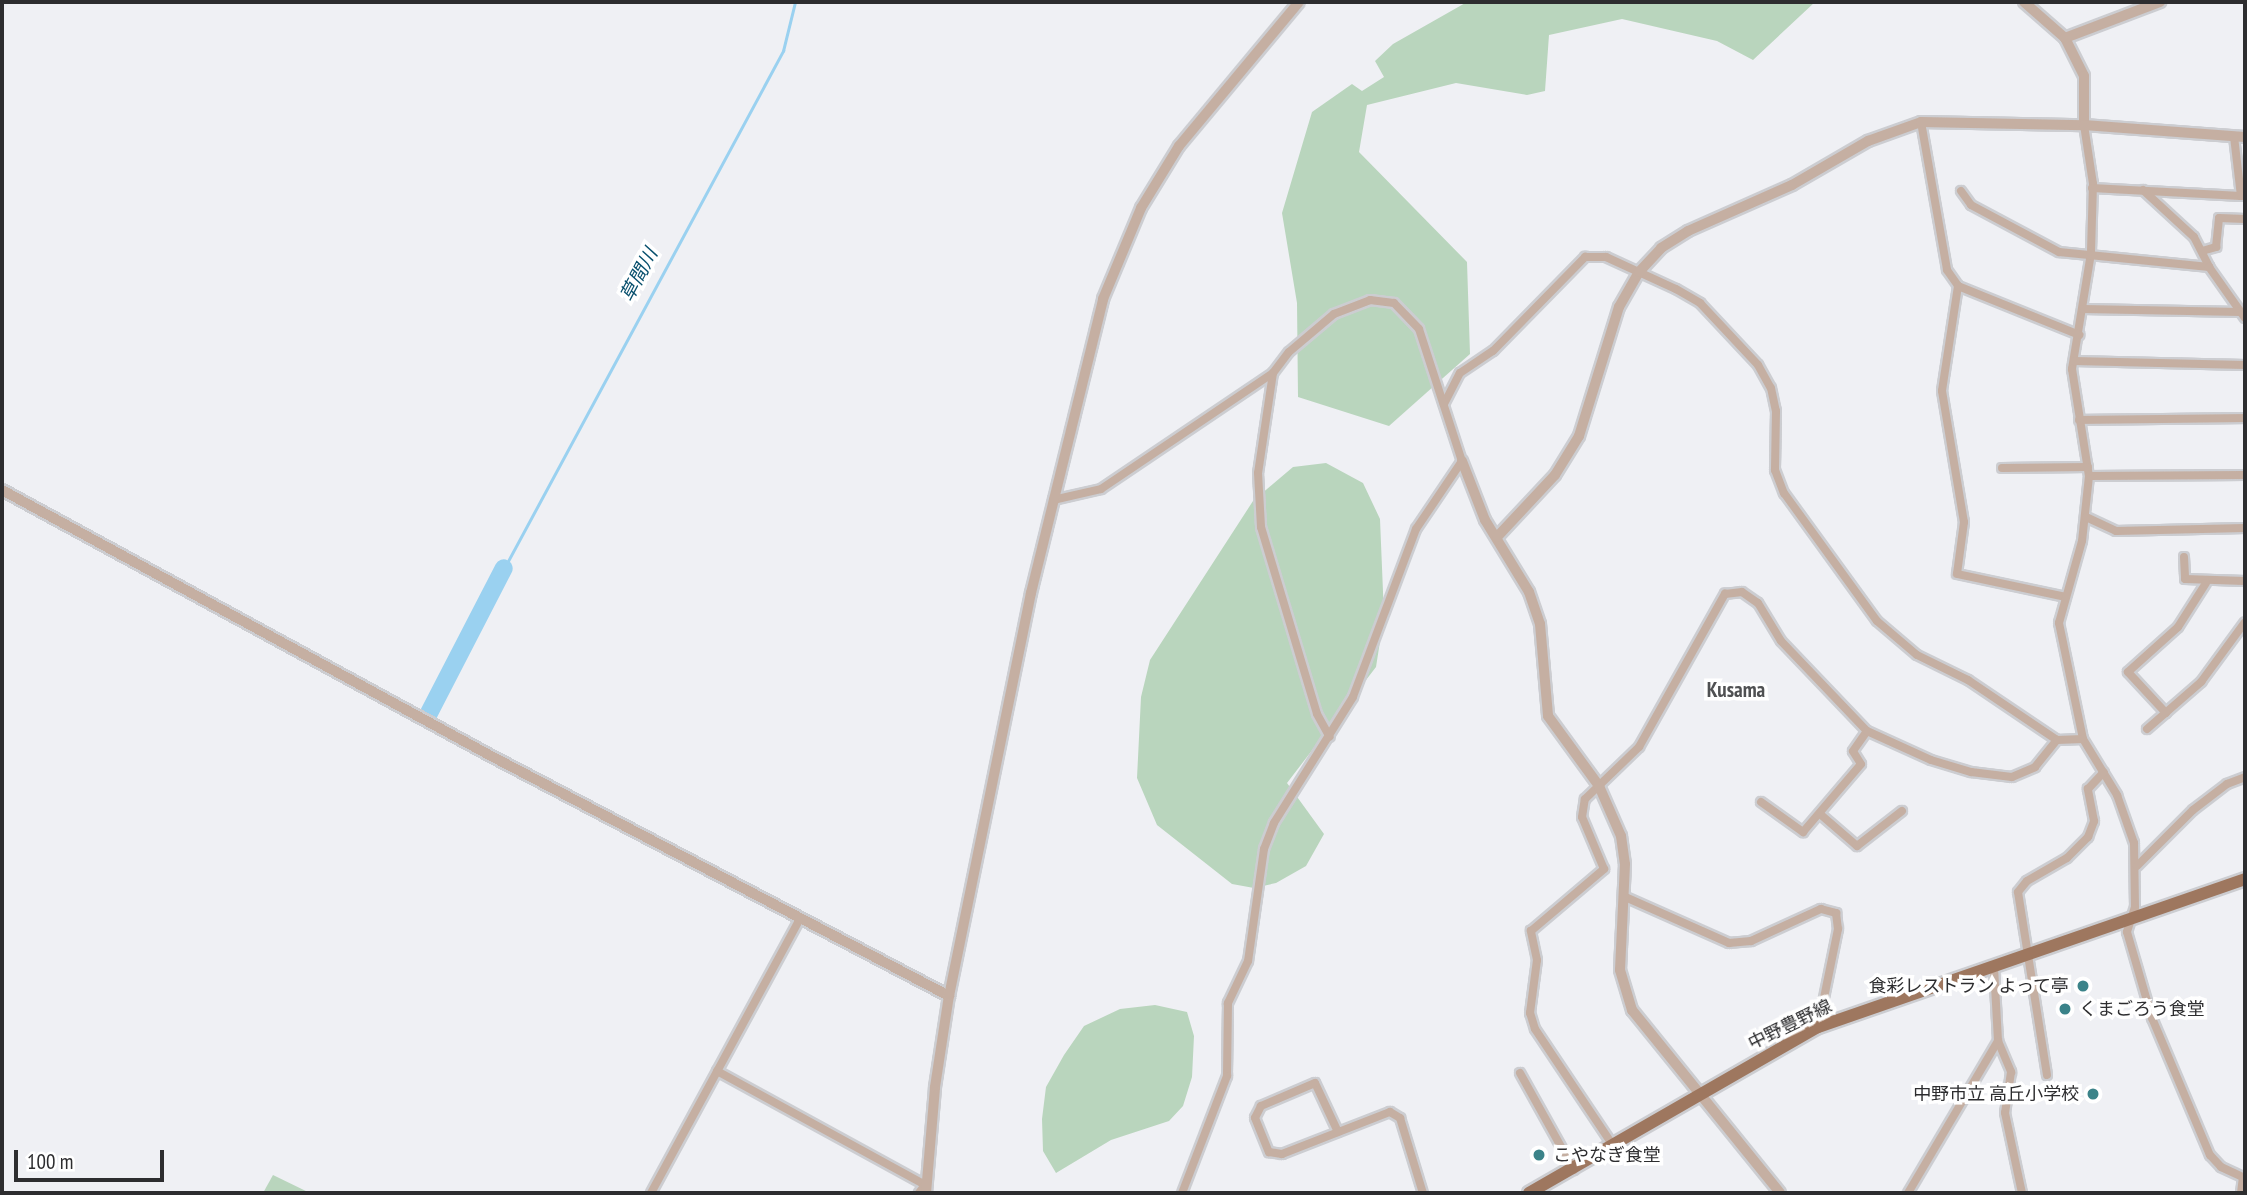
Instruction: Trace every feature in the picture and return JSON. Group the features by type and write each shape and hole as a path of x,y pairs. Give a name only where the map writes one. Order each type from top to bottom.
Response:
{"main road":[{"name":"中野豊野線","path":"1529,1193 1615,1147 1702,1096 1760,1057 1818,1027 2245,879"}],"street":[{"path":"717,1071 923,1190 950,996 1053,500 1103,299 1141,208 1209,106 1299,2"},
{"path":"2024,2 2065,38 2084,76 2084,125 2092,188 2091,253 2074,361 2073,390 2089,472 2086,517 2059,623 2083,738 2123,808 2137,866 2127,932 2152,1018 2186,1106 2210,1155 2221,1167 2244,1178 2241,1193"},
{"path":"2065,38 2160,2"},
{"path":"1920,122 1947,270 1958,286 2079,335"},
{"path":"1497,537 1555,475 1579,436 1619,307 1639,272 1661,248 1688,231 1792,185 1868,141 1920,122 2084,125 2240,136 2241,196 2092,188"},
{"path":"2143,190 2202,251 2209,267 2243,315"},
{"path":"1961,191 1971,205 2059,252 2091,253 2209,267"},
{"path":"2202,251 2216,247 2219,218 2245,219"},
{"path":"1444,404 1460,373 1493,351 1585,257 1606,257 1700,303 1758,366 1771,388 1776,411 1775,470 1784,493 1877,621 1917,655 1968,680 2057,740 2083,738"},
{"path":"1958,286 1942,391 1964,522 1957,573 2066,597"},
{"path":"1053,500 1101,489 1273,373 1289,352 1334,314 1354,303 1379,299 1394,303 1419,329 1462,461 1485,520 1529,592 1540,624 1548,716 1599,786 1621,836 1623,896 1620,970 1632,1010 1780,1193"},
{"path":"2083,309 2243,315"},
{"path":"2074,361 2245,365"},
{"path":"1273,373 1258,473 1261,527 1317,714 1330,737"},
{"path":"2079,420 2245,418"},
{"path":"1182,1193 1227,1076 1228,1003 1248,961 1264,849 1273,824 1330,737 1366,667 1416,529 1462,461"},
{"path":"2002,468 2245,475"},
{"path":"2,490 800,919 950,996"},
{"path":"2086,517 2116,531 2245,528"},
{"path":"2184,557 2185,579 2206,583 2245,581"},
{"path":"2166,713 2128,671 2178,627 2206,583"},
{"path":"1615,1147 1541,1041 1530,1013 1538,960 1531,931 1560,911 1604,869 1582,817 1585,799 1639,747 1701,630 1730,591 1742,592 1758,603 1780,641 1867,731 1931,760 1971,772 2012,777 2035,767 2057,740"},
{"path":"2147,729 2201,682 2245,622"},
{"path":"1761,802 1803,832 1861,764 1853,751 1867,731"},
{"path":"2047,1076 2027,954 2020,889 2067,858 2088,837 2094,821 2088,789 2104,772"},
{"path":"2137,866 2193,810 2227,784 2245,777"},
{"path":"1820,814 1857,846 1902,811"},
{"path":"1623,896 1728,943 1751,941 1821,909 1836,913 1838,929 1818,1027"},
{"path":"651,1193 800,919"},
{"path":"1994,967 1998,1041 2011,1072 2005,1113 2022,1193"},
{"path":"1908,1193 1998,1041"},
{"path":"1520,1073 1574,1170"},
{"path":"1338,1132 1315,1083 1261,1106 1255,1118 1269,1152 1282,1154 1390,1112 1400,1118 1423,1193"}],"green space":[{"path":"1467,2 1815,2 1753,60 1717,41 1622,19 1549,35 1545,91 1527,95 1456,83 1367,105 1359,152 1467,262 1470,354 1389,426 1298,397 1297,303 1282,213 1312,112 1352,84 1362,91 1384,77 1375,61 1393,44"},
{"path":"1326,463 1363,483 1380,519 1384,616 1376,667 1287,783 1324,834 1306,866 1276,883 1254,888 1232,884 1157,825 1137,778 1141,697 1150,660 1253,501 1293,467"},
{"path":"1155,1005 1187,1012 1194,1036 1192,1077 1183,1106 1169,1121 1111,1140 1056,1173 1043,1151 1042,1119 1046,1087 1064,1055 1084,1026 1120,1009"},
{"path":"273,1175 310,1193 263,1193"}],"waterway":[{"name":"草間川","path":"507,563 783,51 795,2"},
{"name":"草間川","path":"428,715 504,568"}],"place":[{"name":"食彩レストラン よって亭","path":"2083,986"},
{"name":"くまごろう食堂","path":"2065,1009"},
{"name":"中野市立 高丘小学校","path":"2093,1094"},
{"name":"こやなぎ食堂","path":"1539,1155"}],"district":[{"name":"Kusama","path":"1736,690"}]}
